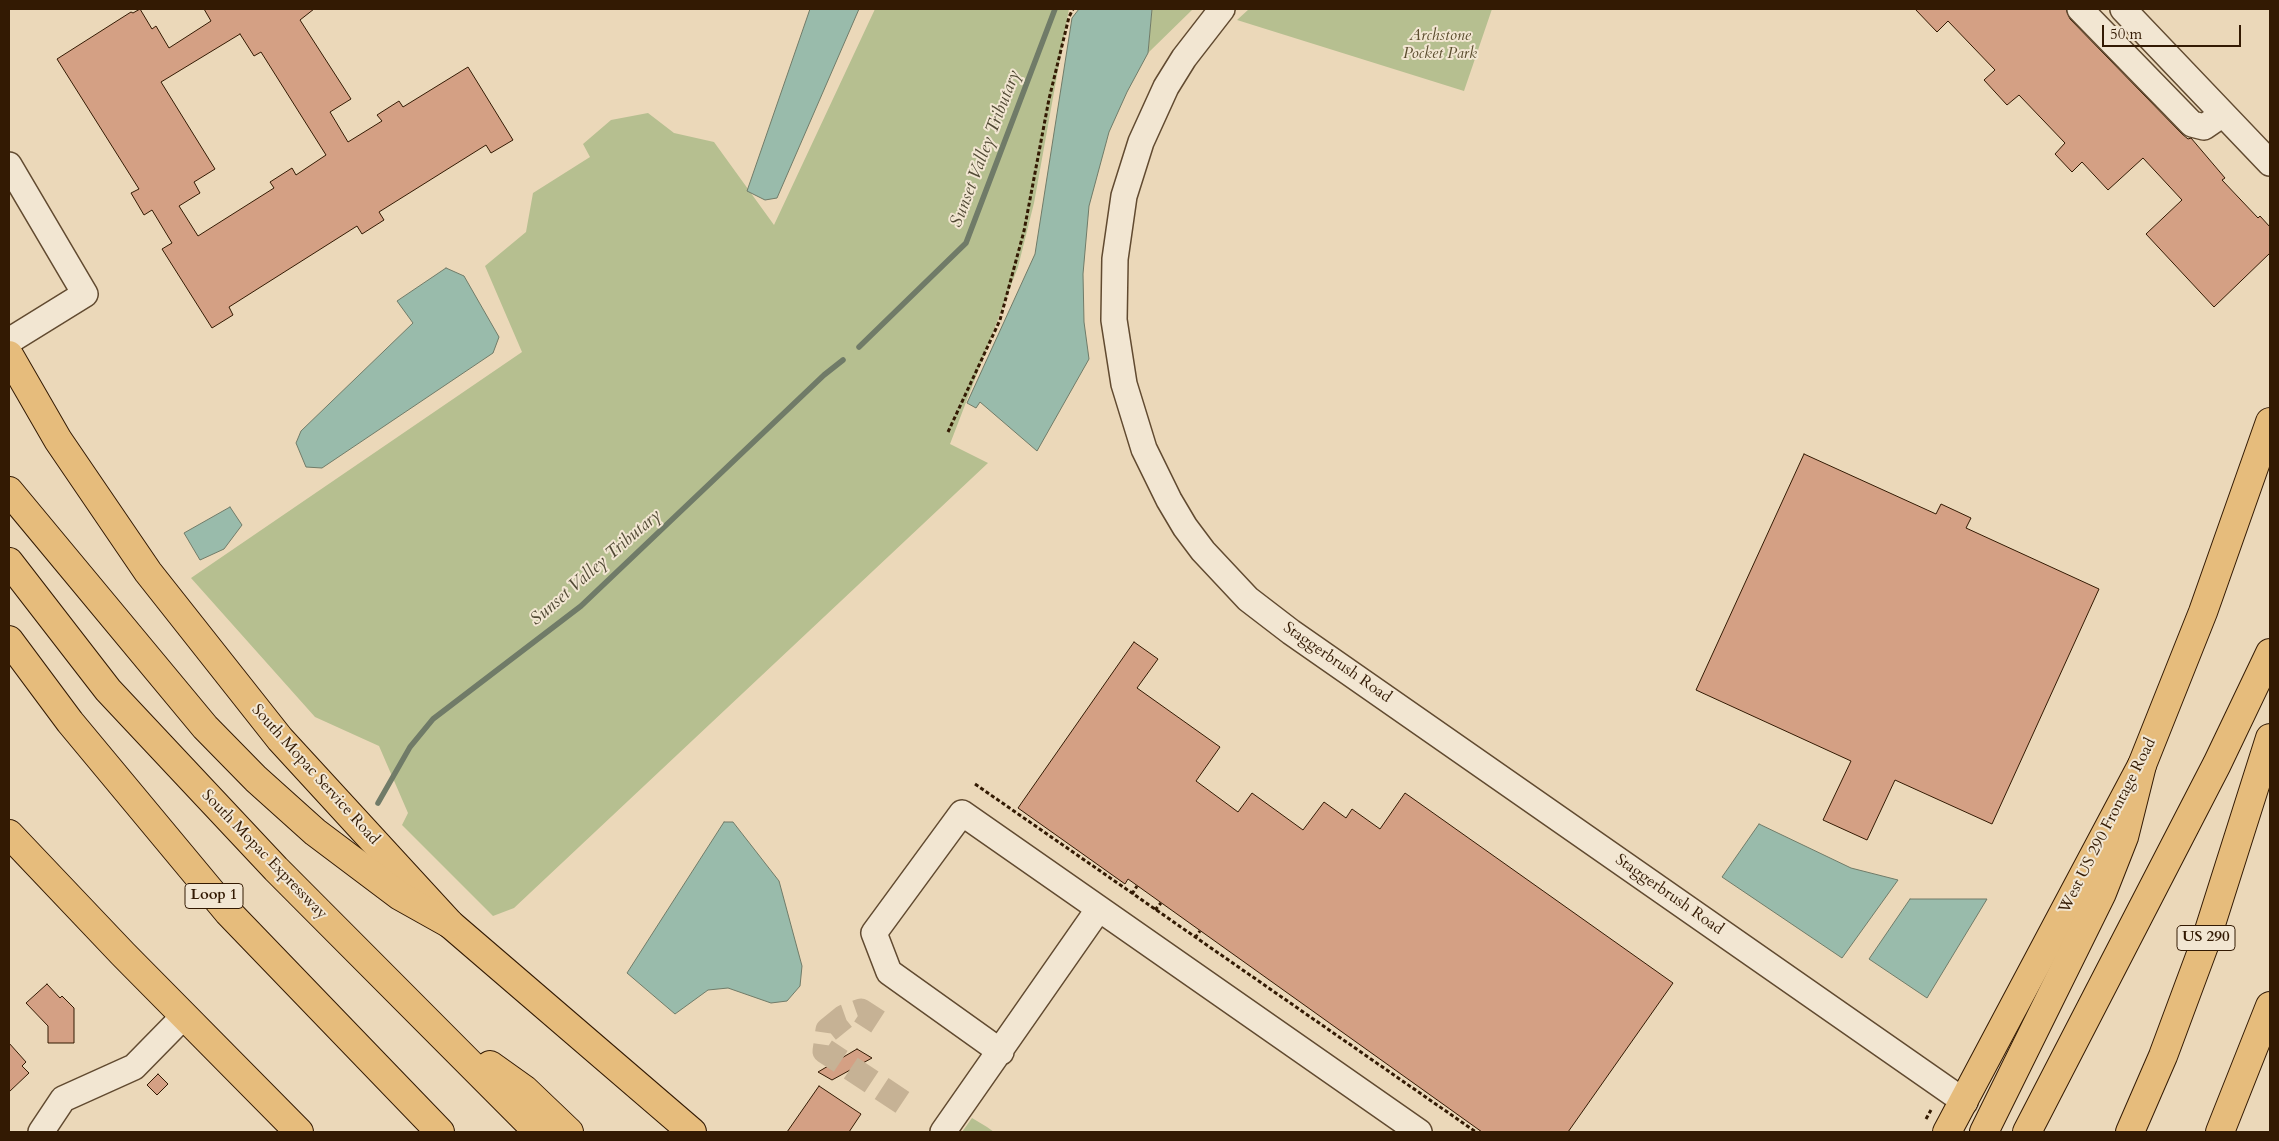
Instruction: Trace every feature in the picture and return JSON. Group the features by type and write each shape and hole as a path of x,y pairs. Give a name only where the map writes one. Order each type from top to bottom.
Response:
{"main road":[{"name":"South Mopac Service Road","path":"9,355 69,455 148,572 210,653 280,739 450,924 692,1132"},
{"name":"West US 290 Frontage Road","path":"1947,1132 1965,1102 2142,765 2209,596 2270,422"},
{"path":"9,491 205,727 256,780 315,832 400,896 450,924"},
{"name":"South Mopac Expressway","path":"9,562 108,690 276,869 538,1132"},
{"name":"Loop 1","path":"9,640 70,722 228,912 440,1132"},
{"path":"2028,1132 2218,764 2270,653"},
{"name":"US 290","path":"2130,1132 2163,1056 2205,943 2270,738"},
{"path":"1984,1132 2102,893 2124,837 2142,765"},
{"path":"9,834 184,1016 299,1132"},
{"path":"2220,1132 2270,1006"},
{"path":"422,1016 525,1090 569,1132"}],"street":[{"name":"Staggerbrush Road","path":"1222,9 1184,58 1166,87 1141,142 1124,196 1115,260 1114,320 1124,384 1144,449 1169,500 1186,527 1208,557 1248,599 1292,632 1965,1102"},
{"path":"2080,9 2192,124 2204,127 2222,114"},
{"path":"2123,9 2270,163"},
{"path":"9,165 85,294 9,341"},
{"path":"1001,1052 888,972 874,933 962,813 1098,910 1419,1132"},
{"path":"944,1132 1098,910"},
{"path":"41,1132 63,1099 134,1067 184,1016"}],"path":[{"path":"948,432 1000,320 1024,232 1049,98 1072,9"},
{"path":"975,784 1345,1043 1458,1117 1476,1132"},
{"path":"1069,850 1072,846"},
{"path":"1132,894 1137,886"},
{"path":"1155,910 1161,903"},
{"path":"1195,938 1200,931"},
{"path":"1345,1043 1349,1038"}],"green space":[{"path":"875,9 1069,9 1034,203 1018,267 950,444 988,463 514,908 493,916 402,825 408,813 379,746 315,717 191,578 522,352 485,266 526,232 533,193 590,157 583,144 611,120 648,113 674,133 714,142 774,225"},
{"path":"1152,9 1193,9 1148,53"},
{"name":"Archstone Pocket Park","path":"1249,9 1492,9 1464,91 1237,20"},
{"path":"972,1118 987,1127 994,1132 962,1132"}],"shaded area":[{"path":"810,9 859,9 777,198 765,200 747,191"},
{"path":"1079,9 1152,9 1148,53 1127,92 1109,132 1089,206 1083,274 1084,322 1089,359 1037,451 980,402 976,408 967,403 1035,254 1072,18"},
{"path":"446,268 464,276 499,337 493,353 322,468 306,467 296,443 301,431 413,323 397,301"},
{"path":"230,507 242,525 224,549 200,560 184,533"},
{"path":"724,822 733,822 779,881 802,966 800,986 787,1001 771,1003 728,988 708,990 675,1014 627,973"},
{"path":"1759,824 1851,868 1898,880 1842,958 1722,877"},
{"path":"1910,899 1987,899 1927,998 1869,959"}],"building":[{"path":"140,9 152,29 156,26 169,48 211,21 204,9 314,9 300,20 351,99 330,112 348,142 382,121 377,115 399,101 403,107 468,67 513,140 491,153 486,145 379,212 384,220 362,234 357,226 229,307 233,315 212,328 162,249 172,243 152,210 144,215 131,193 139,189 57,59 131,12 133,13","holes":["240,34 254,56 261,52 326,155 296,175 292,168 270,182 274,188 198,236 179,206 200,193 194,182 215,169 161,82"]},
{"path":"1915,9 2066,9 2070,19 2182,134 2188,139 2191,138 2225,178 2222,180 2258,218 2260,216 2270,227 2270,253 2214,307 2146,234 2182,200 2143,158 2108,190 2082,162 2072,172 2055,154 2065,143 2019,95 2007,105 1984,80 1995,70 1948,21 1937,32"},
{"path":"1804,454 1936,514 1941,504 1971,518 1966,528 2099,589 1992,824 1895,780 1867,840 1823,820 1851,761 1696,690"},
{"path":"1134,642 1158,659 1137,688 1220,747 1196,781 1238,812 1252,793 1303,830 1324,802 1346,818 1352,809 1380,829 1405,793 1673,983 1568,1132 1482,1132 1128,879 1125,884 1018,808"},
{"path":"47,984 60,998 62,996 74,1008 74,1043 48,1043 48,1026 26,1003"},
{"path":"9,1043 26,1062 22,1066 29,1073 9,1092"},
{"path":"857,1049 872,1058 832,1080 818,1072"},
{"path":"158,1074 168,1084 157,1095 147,1085"},
{"path":"819,1086 861,1114 849,1132 787,1132"}],"waterway":[{"name":"Sunset Valley Tributary","path":"859,347 966,243 1055,9"},
{"name":"Sunset Valley Tributary","path":"378,803 410,747 433,719 581,606 824,375 843,360"}],"tunnel":[{"path":"878,1022 861,1011 844,1017 828,1030 825,1051 908,1106"}]}
